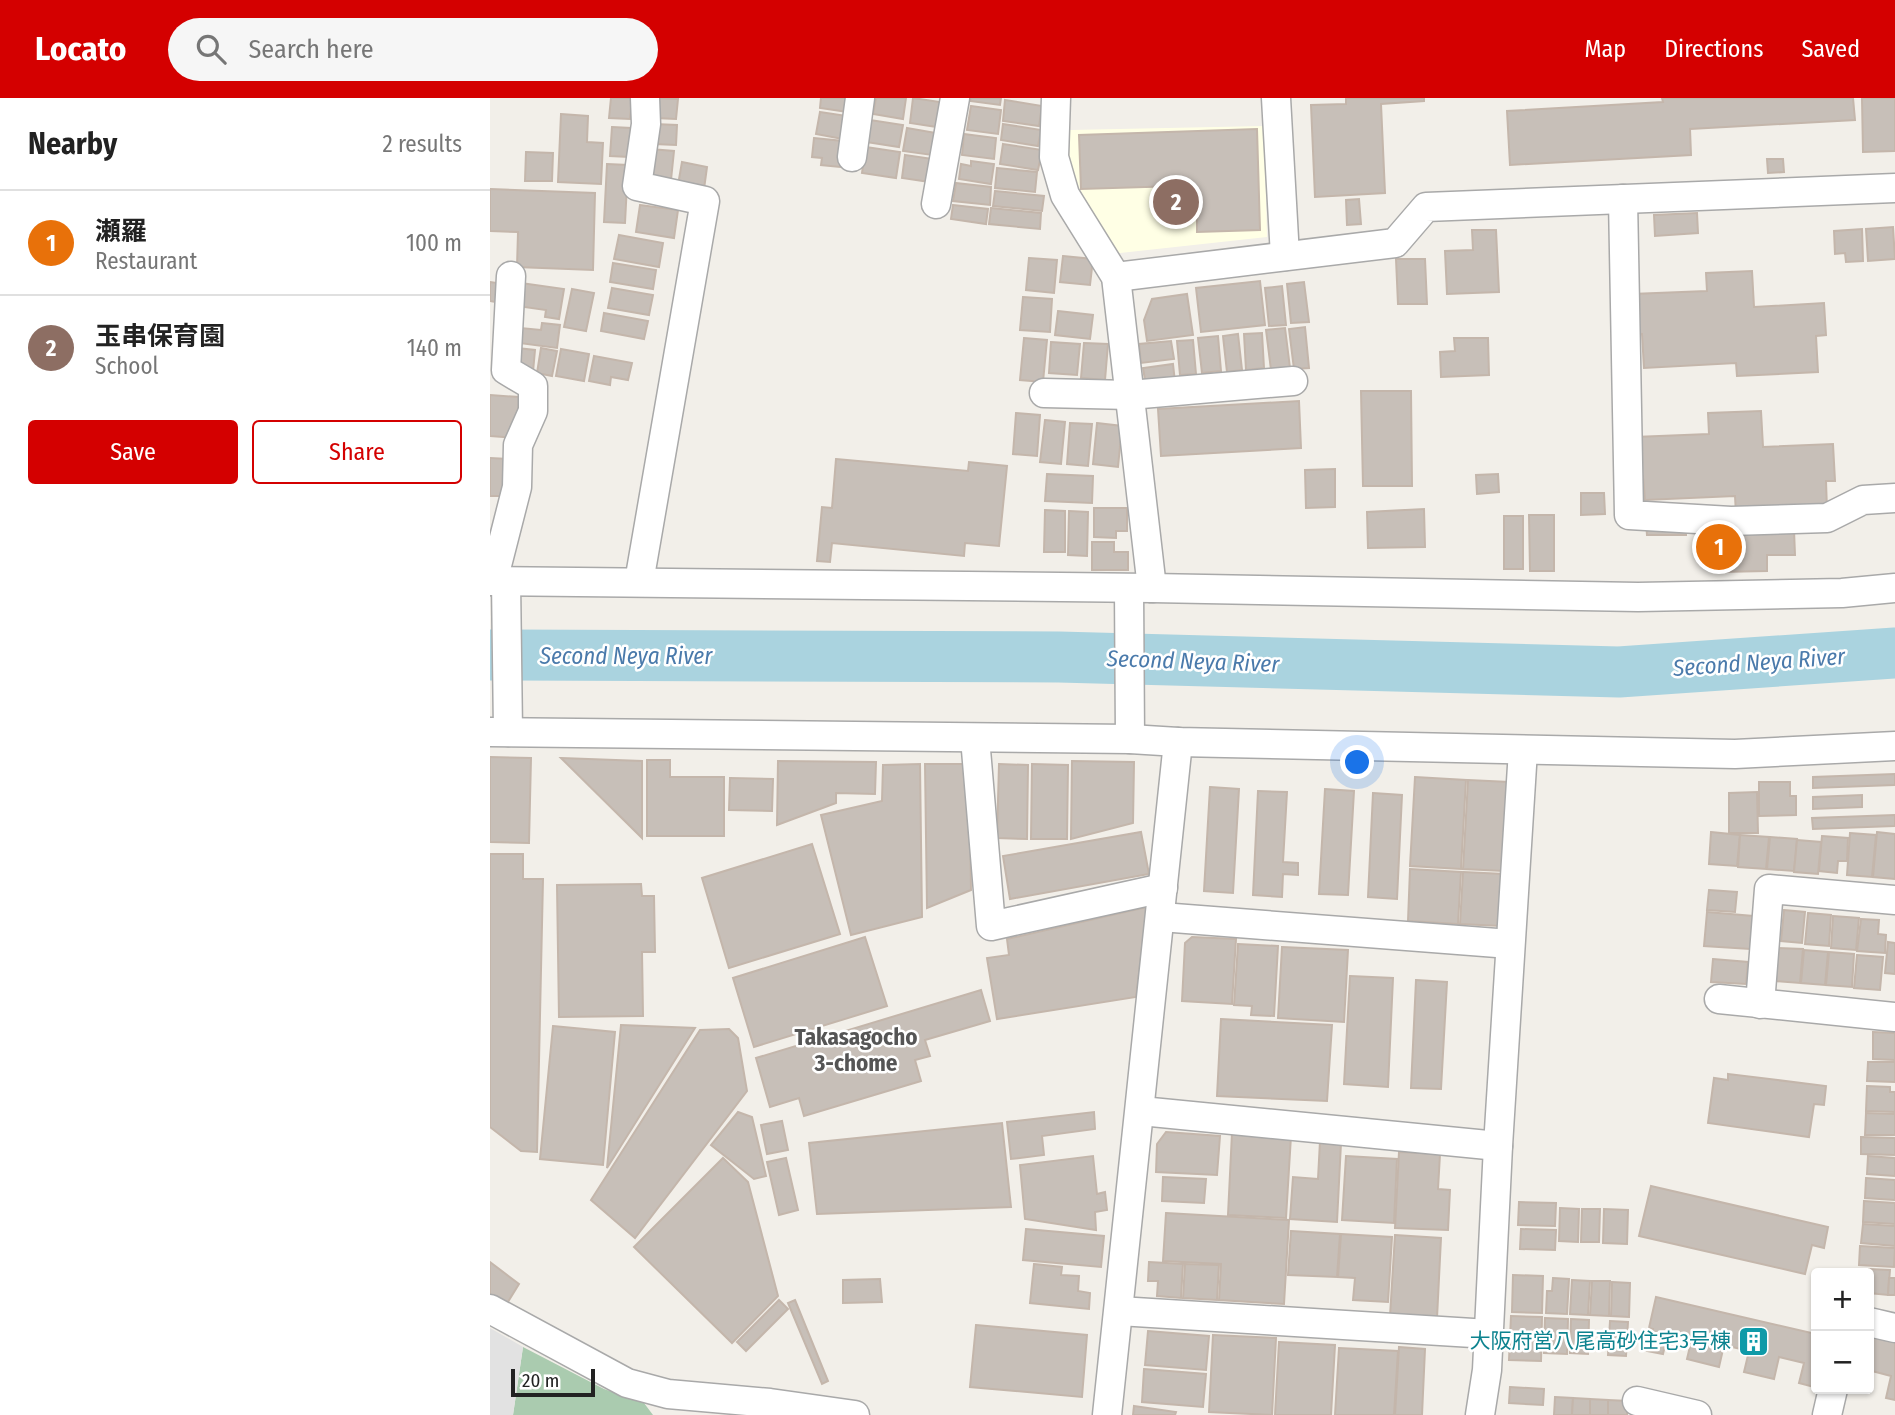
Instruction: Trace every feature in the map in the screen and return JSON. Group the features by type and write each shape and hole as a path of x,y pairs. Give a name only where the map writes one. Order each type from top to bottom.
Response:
{"street":[{"path":"639,582 705,201 638,186 646,124 645,98"},
{"path":"852,157 860,98"},
{"path":"936,204 955,98"},
{"path":"1056,98 1054,157 1065,195 1116,277 1130,395 1140,588 1130,739"},
{"path":"1276,98 1285,256"},
{"path":"1116,277 1395,243 1426,207 1895,188"},
{"path":"1623,199 1629,515 1731,521 1827,518 1863,500 1895,498"},
{"path":"511,276 506,370 533,386 533,411 518,445 517,487 496,581 499,732 1130,739 1735,754 1895,746"},
{"path":"1044,393 1130,395 1293,381"},
{"path":"496,581 1638,597 1842,593 1895,588"},
{"path":"975,737 991,926 1163,888"},
{"path":"1108,1415 1178,742"},
{"path":"1480,1415 1489,1334 1522,750"},
{"path":"1760,1004 1769,889 1895,900"},
{"path":"1161,917 1510,944"},
{"path":"1719,999 1895,1017"},
{"path":"1141,1111 1498,1146"},
{"path":"490,1309 626,1383 675,1405 855,1415"},
{"path":"1119,1311 1489,1334"},
{"path":"1874,1323 1895,1328"},
{"path":"1827,1415 1832,1394"},
{"path":"1637,1401 1697,1415"}],"shaded area":[{"path":"1264,126 1267,237 1111,254 1069,166 1070,130"},
{"path":"490,1328 523,1347 513,1415 490,1415"},
{"path":"523,1347 604,1389 644,1403 653,1415 513,1415"}],"building":[{"path":"611,98 632,98 630,119 609,118"},
{"path":"656,98 678,99 676,119 655,118"},
{"path":"821,98 849,98 848,112 820,108"},
{"path":"876,98 906,98 903,119 873,114"},
{"path":"913,98 940,102 937,127 910,123"},
{"path":"971,98 1001,98 1000,105 970,101"},
{"path":"1346,98 1424,98 1424,101 1381,104 1385,193 1315,197 1311,105 1346,104"},
{"path":"1662,98 1853,98 1855,120 1690,129 1691,155 1510,165 1507,111 1663,102"},
{"path":"1862,98 1895,98 1895,151 1863,152"},
{"path":"1005,100 1042,106 1039,126 1003,121"},
{"path":"971,106 1001,110 998,134 967,130"},
{"path":"820,112 847,116 843,139 816,134"},
{"path":"561,114 588,116 587,142 603,143 601,184 558,182"},
{"path":"870,120 903,125 899,147 866,142"},
{"path":"654,124 677,125 676,145 654,144"},
{"path":"1003,124 1041,130 1038,146 1001,140"},
{"path":"612,127 631,128 629,157 610,156"},
{"path":"907,128 936,133 932,155 903,151"},
{"path":"1257,129 1260,230 1197,232 1197,204 1178,186 1081,189 1079,135"},
{"path":"964,134 996,138 994,159 962,155"},
{"path":"814,138 843,141 840,167 821,165 822,158 812,157"},
{"path":"1003,144 1042,150 1038,170 1000,164"},
{"path":"866,147 900,152 896,178 862,173"},
{"path":"650,149 674,151 671,180 647,177"},
{"path":"526,152 553,153 552,181 525,181"},
{"path":"905,155 933,159 930,182 902,178"},
{"path":"1767,159 1783,159 1784,172 1768,173"},
{"path":"971,161 994,164 991,184 959,179 961,164 971,166"},
{"path":"682,162 707,167 704,189 678,185"},
{"path":"607,164 628,165 625,223 604,222"},
{"path":"997,168 1037,172 1035,192 995,188"},
{"path":"956,183 991,187 990,205 953,201"},
{"path":"490,189 595,193 593,270 517,267 518,232 490,231"},
{"path":"995,191 1044,196 1042,211 993,206"},
{"path":"1359,199 1361,224 1347,225 1346,200"},
{"path":"640,205 678,210 674,238 636,232"},
{"path":"953,205 988,209 986,224 951,219"},
{"path":"991,208 1041,213 1040,229 989,224"},
{"path":"1697,213 1698,233 1655,236 1654,215"},
{"path":"1893,227 1895,259 1868,261 1866,229"},
{"path":"1862,229 1863,261 1846,262 1845,253 1835,254 1834,231"},
{"path":"1472,230 1496,230 1499,292 1447,294 1445,251 1473,250"},
{"path":"619,235 663,243 659,267 614,259"},
{"path":"1063,256 1093,259 1090,285 1060,282"},
{"path":"1029,258 1057,260 1054,293 1026,290"},
{"path":"1396,259 1425,259 1427,304 1398,304"},
{"path":"613,263 656,270 653,289 610,282"},
{"path":"1752,271 1754,307 1824,303 1826,335 1816,336 1818,372 1737,376 1736,363 1644,368 1642,334 1634,335 1632,294 1707,291 1706,273"},
{"path":"1260,281 1265,325 1201,332 1196,288"},
{"path":"490,282 497,283 496,302 490,301"},
{"path":"1304,282 1309,322 1291,323 1287,284"},
{"path":"521,283 564,289 559,319 545,317 546,310 517,306"},
{"path":"1282,286 1286,325 1269,326 1265,288"},
{"path":"612,288 653,295 649,315 608,308"},
{"path":"572,289 594,293 586,331 564,327"},
{"path":"1187,294 1193,335 1147,341 1144,320 1152,299"},
{"path":"1023,297 1052,299 1050,332 1020,330"},
{"path":"1058,311 1093,315 1090,339 1055,335"},
{"path":"604,313 648,321 644,339 601,331"},
{"path":"542,323 560,325 557,348 519,343 521,328 541,330"},
{"path":"1305,327 1309,368 1294,369 1289,329"},
{"path":"1285,328 1290,368 1271,370 1266,330"},
{"path":"1262,333 1264,368 1246,370 1244,334"},
{"path":"1238,334 1242,370 1227,372 1223,336"},
{"path":"1218,336 1221,371 1202,373 1198,338"},
{"path":"1024,338 1047,340 1043,382 1020,380"},
{"path":"1454,338 1488,338 1489,375 1441,377 1440,352 1455,351"},
{"path":"1193,340 1196,374 1180,375 1177,341"},
{"path":"1171,341 1174,359 1141,363 1139,344"},
{"path":"1051,342 1080,344 1077,375 1049,373"},
{"path":"1084,343 1108,344 1105,380 1081,378"},
{"path":"517,348 535,350 533,372 514,371"},
{"path":"541,348 557,351 552,376 537,373"},
{"path":"561,349 589,354 584,381 556,376"},
{"path":"594,356 632,363 628,380 611,377 610,385 589,381"},
{"path":"1173,364 1175,382 1146,386 1143,368"},
{"path":"1361,391 1411,391 1412,486 1363,486"},
{"path":"490,395 519,397 517,438 490,436"},
{"path":"1299,401 1301,448 1161,456 1158,409"},
{"path":"1761,411 1763,447 1833,444 1835,481 1826,481 1827,510 1736,514 1735,496 1645,500 1643,476 1636,477 1635,437 1709,434 1708,413"},
{"path":"1016,413 1040,415 1037,456 1013,454"},
{"path":"1045,420 1065,422 1061,464 1040,462"},
{"path":"1070,423 1092,424 1088,466 1067,464"},
{"path":"1097,423 1122,426 1118,467 1093,464"},
{"path":"490,458 508,459 506,496 490,496"},
{"path":"836,459 968,471 969,462 1007,466 999,546 965,543 964,556 832,543 830,562 817,561 822,507 832,508"},
{"path":"1335,469 1335,507 1306,508 1305,470"},
{"path":"1047,474 1093,476 1092,503 1045,501"},
{"path":"1498,474 1499,492 1477,494 1476,475"},
{"path":"1581,493 1604,493 1605,514 1581,515"},
{"path":"1094,508 1127,508 1127,531 1116,531 1116,538 1094,537"},
{"path":"1424,509 1425,547 1368,548 1367,512"},
{"path":"1045,510 1065,511 1065,552 1044,552"},
{"path":"1069,511 1088,512 1087,556 1068,555"},
{"path":"1529,515 1554,515 1554,571 1530,571"},
{"path":"1504,516 1523,516 1523,569 1504,569"},
{"path":"1686,521 1686,535 1647,535 1646,522"},
{"path":"1704,530 1794,530 1795,555 1767,555 1767,571 1720,572 1720,555 1704,556"},
{"path":"1092,542 1114,542 1114,552 1128,552 1128,570 1092,570"},
{"path":"490,757 531,758 529,843 490,842"},
{"path":"561,758 642,761 642,838"},
{"path":"647,760 670,760 670,777 724,777 724,836 647,836"},
{"path":"778,761 876,762 875,794 836,793 836,803 777,825"},
{"path":"1072,761 1134,762 1133,823 1071,839"},
{"path":"920,764 922,917 851,935 821,815 882,801 883,765"},
{"path":"925,764 969,764 971,890 927,908"},
{"path":"999,764 1028,765 1027,839 997,838"},
{"path":"1032,764 1068,765 1067,839 1031,839"},
{"path":"1895,774 1895,785 1813,788 1813,777"},
{"path":"1415,777 1466,780 1461,869 1410,866"},
{"path":"730,778 773,779 772,811 729,810"},
{"path":"1468,780 1509,782 1504,871 1463,869"},
{"path":"1759,782 1790,782 1790,796 1796,796 1796,815 1759,816"},
{"path":"1210,787 1239,789 1233,893 1204,891"},
{"path":"1325,789 1354,791 1348,895 1319,894"},
{"path":"1258,791 1287,792 1283,862 1298,863 1298,875 1283,874 1282,897 1253,895"},
{"path":"1757,792 1758,833 1729,833 1729,793"},
{"path":"1373,793 1402,795 1397,899 1368,897"},
{"path":"1862,795 1862,807 1813,809 1813,797"},
{"path":"1895,815 1895,826 1813,829 1812,818"},
{"path":"1141,832 1149,874 1010,899 1003,856"},
{"path":"1711,832 1740,835 1737,866 1709,864"},
{"path":"1877,832 1895,834 1895,879 1873,877"},
{"path":"1850,833 1876,835 1872,877 1847,875"},
{"path":"1740,835 1769,837 1766,869 1738,867"},
{"path":"1822,836 1848,838 1847,861 1838,861 1837,873 1819,871"},
{"path":"1770,837 1797,839 1794,871 1767,869"},
{"path":"1797,840 1821,842 1818,874 1794,872"},
{"path":"812,844 840,934 729,968 702,878"},
{"path":"490,854 523,854 523,879 543,879 537,1152 521,1151 490,1127"},
{"path":"1410,869 1461,872 1458,924 1408,921"},
{"path":"1463,872 1504,874 1501,926 1460,924"},
{"path":"641,884 642,896 654,896 655,952 642,952 643,1016 559,1017 557,885"},
{"path":"1709,890 1737,892 1735,912 1707,910"},
{"path":"1147,907 1136,997 997,1019 987,958 1009,955 1007,939"},
{"path":"1784,910 1805,912 1802,943 1781,941"},
{"path":"1707,912 1753,916 1750,949 1704,946"},
{"path":"1808,913 1831,915 1829,946 1805,944"},
{"path":"1833,916 1859,918 1856,950 1831,948"},
{"path":"1861,919 1879,920 1878,934 1886,935 1885,953 1857,951"},
{"path":"865,937 887,1006 754,1047 733,978"},
{"path":"1192,937 1236,939 1232,1004 1182,1001 1185,943"},
{"path":"1888,942 1895,943 1895,974 1885,973"},
{"path":"1238,944 1278,946 1274,1016 1251,1015 1252,1006 1234,1005"},
{"path":"1282,947 1348,950 1344,1022 1278,1018"},
{"path":"1778,948 1803,949 1800,983 1775,981"},
{"path":"1804,950 1828,952 1825,985 1801,983"},
{"path":"1829,952 1854,954 1852,987 1826,985"},
{"path":"1857,955 1883,957 1880,990 1854,988"},
{"path":"1713,959 1748,962 1746,984 1711,982"},
{"path":"1350,976 1393,978 1388,1087 1344,1084"},
{"path":"1416,980 1447,982 1441,1089 1411,1088"},
{"path":"981,990 990,1021 925,1040 930,1056 915,1060 921,1081 804,1116 799,1098 770,1107 756,1058"},
{"path":"1221,1019 1332,1025 1327,1101 1217,1096"},
{"path":"621,1025 695,1028 607,1168"},
{"path":"553,1026 615,1032 603,1165 540,1159"},
{"path":"729,1029 738,1038 747,1091 635,1238 591,1200 700,1030"},
{"path":"1873,1032 1895,1033 1895,1060 1873,1059"},
{"path":"1868,1062 1895,1062 1895,1082 1867,1081"},
{"path":"1728,1074 1826,1086 1824,1105 1814,1104 1809,1137 1708,1123 1714,1078 1728,1080"},
{"path":"1867,1086 1890,1087 1890,1092 1895,1092 1895,1112 1866,1111"},
{"path":"738,1112 752,1117 766,1176 754,1179 711,1145"},
{"path":"1094,1112 1095,1129 1042,1136 1044,1155 1011,1159 1007,1122"},
{"path":"1866,1113 1895,1114 1895,1135 1865,1135"},
{"path":"782,1121 788,1150 767,1154 761,1125"},
{"path":"1002,1123 1011,1207 817,1214 809,1143"},
{"path":"1166,1132 1220,1136 1217,1175 1156,1172 1157,1144"},
{"path":"1232,1133 1291,1136 1286,1218 1228,1215"},
{"path":"1861,1137 1895,1138 1895,1155 1861,1154"},
{"path":"1320,1141 1341,1143 1337,1222 1290,1219 1293,1177 1318,1179"},
{"path":"1399,1152 1440,1154 1438,1189 1450,1190 1448,1230 1395,1228"},
{"path":"1093,1156 1097,1194 1105,1192 1107,1210 1095,1212 1096,1230 1025,1219 1020,1165"},
{"path":"1346,1156 1397,1159 1394,1223 1342,1220"},
{"path":"1868,1156 1895,1158 1895,1176 1867,1174"},
{"path":"723,1158 748,1182 778,1296 732,1343 634,1247"},
{"path":"786,1158 798,1210 779,1215 767,1162"},
{"path":"1163,1177 1206,1179 1204,1203 1162,1201"},
{"path":"1866,1178 1895,1180 1895,1200 1865,1198"},
{"path":"1651,1186 1828,1227 1824,1248 1812,1245 1805,1274 1639,1236"},
{"path":"1864,1201 1895,1203 1895,1224 1863,1222"},
{"path":"1519,1202 1556,1203 1555,1226 1518,1225"},
{"path":"1560,1208 1579,1209 1578,1242 1559,1241"},
{"path":"1582,1209 1600,1209 1599,1242 1581,1242"},
{"path":"1604,1209 1628,1210 1627,1244 1603,1243"},
{"path":"1166,1213 1289,1220 1284,1304 1219,1300 1221,1264 1163,1261"},
{"path":"1863,1224 1895,1226 1895,1246 1861,1243"},
{"path":"1026,1229 1104,1236 1101,1267 1023,1260"},
{"path":"1521,1229 1556,1230 1555,1250 1520,1249"},
{"path":"1291,1231 1340,1234 1337,1277 1288,1275"},
{"path":"1341,1234 1392,1237 1388,1302 1353,1300 1355,1278 1338,1277"},
{"path":"1395,1235 1441,1238 1437,1318 1390,1316"},
{"path":"1860,1246 1895,1248 1894,1267 1859,1265"},
{"path":"490,1262 519,1284 506,1305 490,1295"},
{"path":"1149,1262 1183,1264 1181,1298 1157,1296 1158,1281 1148,1281"},
{"path":"1034,1264 1062,1267 1061,1275 1079,1276 1078,1291 1090,1293 1089,1309 1030,1303"},
{"path":"1185,1264 1219,1265 1217,1300 1183,1298"},
{"path":"1874,1269 1890,1270 1888,1295 1874,1294"},
{"path":"1513,1275 1543,1276 1542,1313 1512,1312"},
{"path":"1553,1278 1569,1279 1567,1314 1546,1313 1547,1291 1552,1291"},
{"path":"1889,1278 1895,1278 1895,1295 1888,1295"},
{"path":"880,1279 882,1302 843,1303 843,1280"},
{"path":"1572,1280 1590,1281 1588,1315 1570,1314"},
{"path":"1592,1281 1610,1281 1609,1316 1590,1315"},
{"path":"1612,1282 1630,1283 1629,1317 1611,1316"},
{"name":"大阪府営八尾高砂住宅3号棟","path":"1656,1297 1811,1333 1811,1386 1799,1383 1804,1363 1779,1357 1774,1379 1744,1372 1749,1351 1724,1345 1719,1367 1687,1359 1692,1338 1668,1332 1663,1354 1647,1351 1653,1329 1649,1328"},
{"path":"779,1300 788,1309 746,1351 737,1342"},
{"path":"795,1300 828,1381 822,1384 788,1303"},
{"path":"1511,1316 1542,1317 1541,1361 1509,1360"},
{"path":"1545,1318 1568,1319 1567,1354 1544,1353"},
{"path":"1571,1319 1589,1320 1588,1354 1570,1353"},
{"path":"1610,1321 1628,1322 1626,1356 1608,1355"},
{"path":"976,1325 1087,1335 1082,1397 970,1387"},
{"path":"1148,1331 1209,1336 1206,1370 1145,1365"},
{"path":"1874,1334 1895,1340 1895,1400 1886,1398 1891,1376 1874,1372"},
{"path":"1213,1335 1276,1338 1272,1415 1209,1412"},
{"path":"1279,1342 1335,1345 1331,1415 1275,1415"},
{"path":"1399,1347 1425,1349 1422,1415 1395,1415"},
{"path":"1339,1348 1398,1351 1394,1415 1335,1415"},
{"path":"1144,1369 1206,1374 1203,1407 1142,1402"},
{"path":"1510,1387 1544,1389 1543,1405 1509,1403"},
{"path":"1555,1397 1573,1398 1572,1415 1554,1415"},
{"path":"1573,1398 1590,1399 1590,1415 1572,1415"},
{"path":"1590,1399 1608,1400 1608,1415 1590,1415"},
{"path":"1608,1400 1628,1401 1627,1415 1608,1415"},
{"path":"1134,1406 1176,1412 1175,1415 1133,1415"}],"waterway":[{"name":"Second Neya River","path":"490,655 1059,657 1619,672 1895,653"}],"place":[{"name":"玉串保育園","path":"1176,202"},
{"name":"瀬羅","path":"1719,547"},
{"name":"大阪府営八尾高砂住宅3号棟","path":"1754,1341"}],"district":[{"name":"Takasagocho 3-chome","path":"856,1050"}]}
